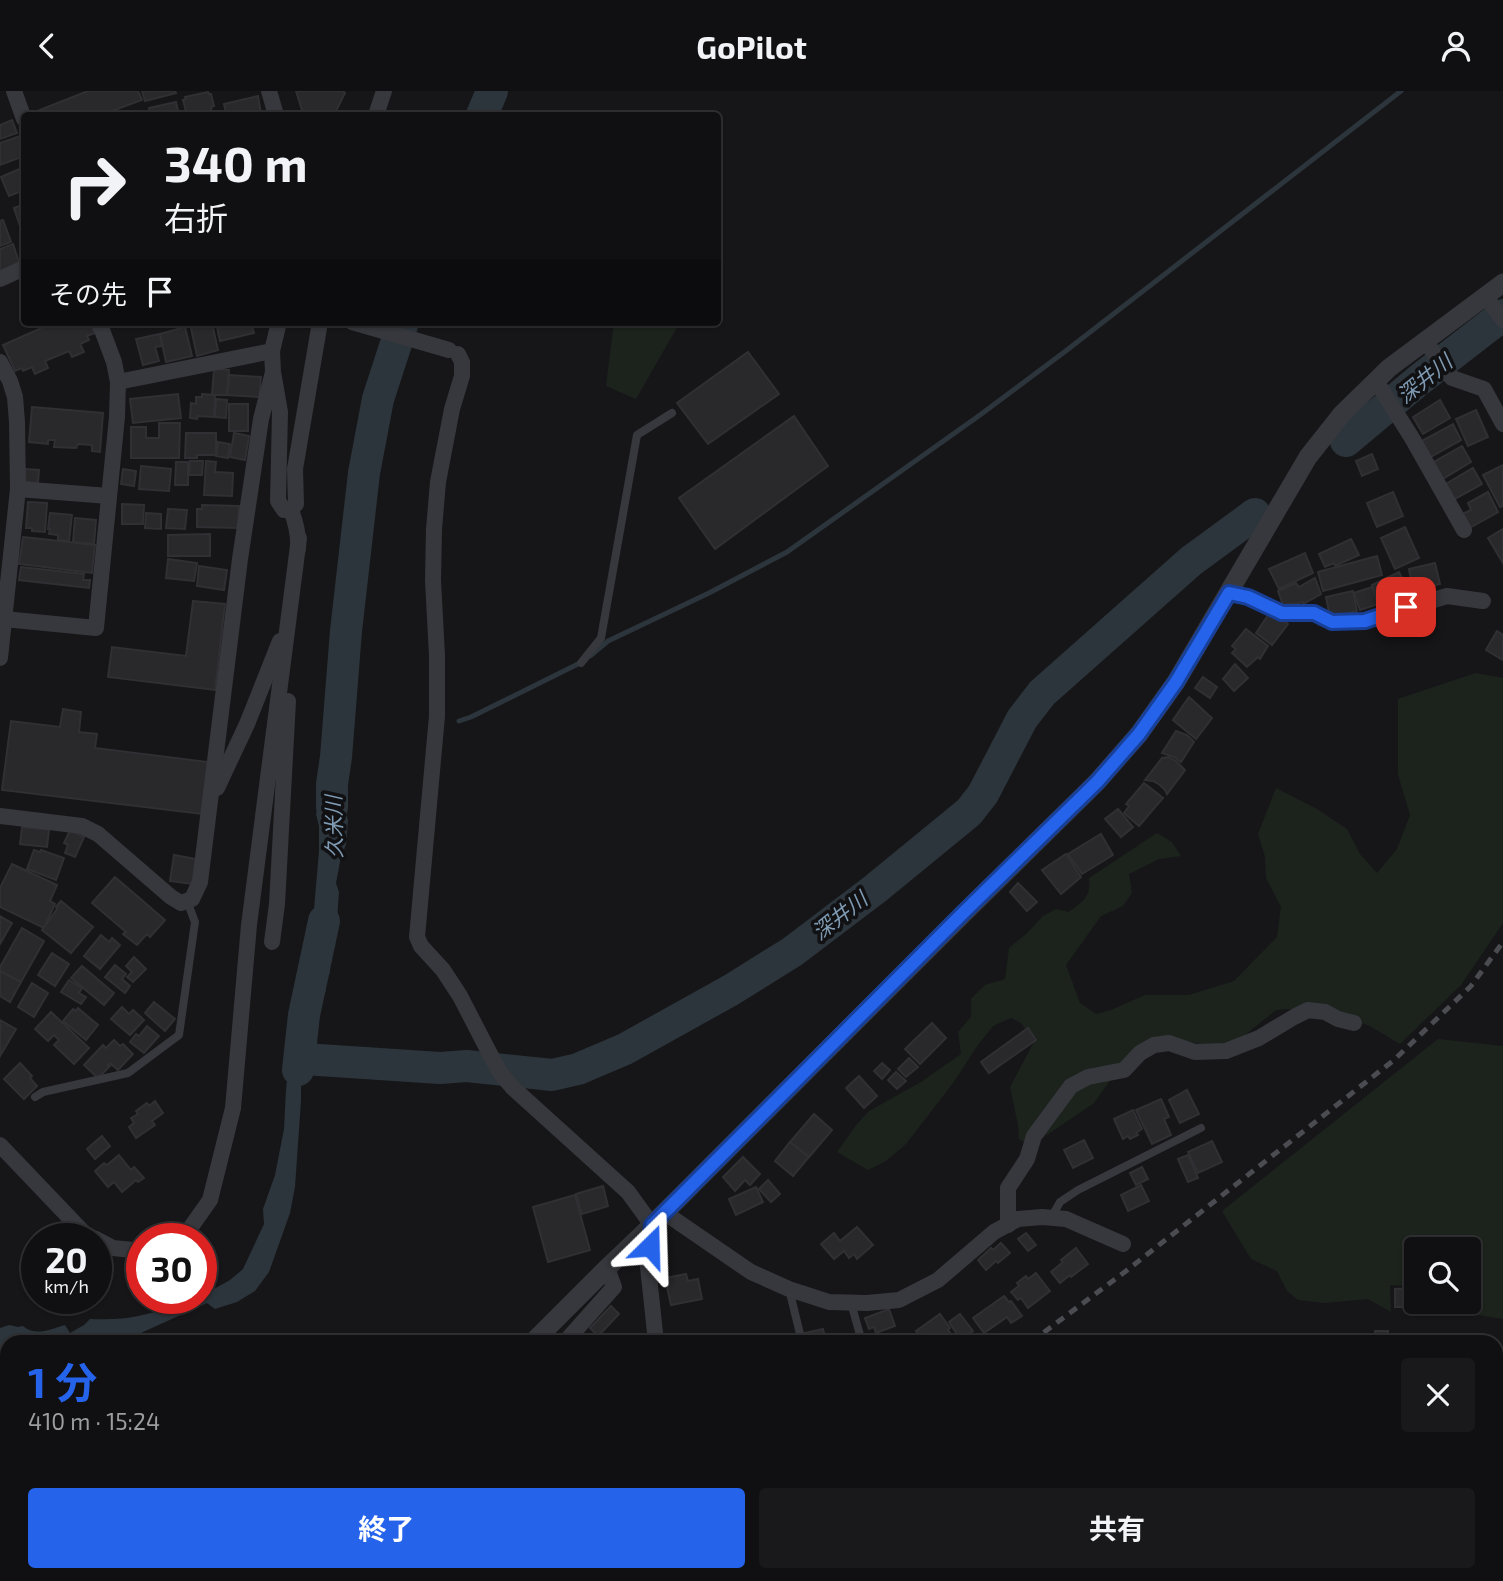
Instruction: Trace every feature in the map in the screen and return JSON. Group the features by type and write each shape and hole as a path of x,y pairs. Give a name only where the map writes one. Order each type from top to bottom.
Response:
{"street":[{"path":"14,91 22,112"},
{"path":"269,91 275,112"},
{"path":"377,112 384,91"},
{"path":"0,279 21,269"},
{"path":"540,1335 1097,782 1139,734 1176,682 1308,457 1342,414 1389,368 1503,283"},
{"path":"1485,296 1503,320"},
{"path":"4,618 96,628 118,383 114,362 100,326"},
{"path":"278,326 272,351 280,411 278,501 284,510 291,510"},
{"path":"291,510 296,504 295,469 319,326"},
{"path":"366,326 454,352 462,362 462,376 452,409 438,482 434,529 437,716 417,937 460,996 501,1073 513,1088 659,1219 751,1272 789,1289 829,1302 899,1300 938,1280 994,1232 1018,1219 1066,1219 1123,1244"},
{"path":"1425,341 1452,378 1484,389 1503,425"},
{"path":"118,383 272,351"},
{"path":"0,362 15,397 18,489 0,658"},
{"path":"0,816 82,826 98,834 180,903 192,899 200,881 240,559 261,419 273,372"},
{"path":"1376,381 1464,530"},
{"path":"18,489 109,496"},
{"path":"272,942 277,904 299,538 291,510"},
{"path":"194,1223 210,1200 233,1108 249,925 299,538"},
{"path":"1229,593 1248,597 1282,613 1314,613 1332,622 1365,621 1447,596 1483,601"},
{"path":"209,810 247,724 288,619"},
{"path":"1008,1225 1008,1188 1027,1159 1034,1136 1071,1086 1088,1077 1124,1070 1140,1053 1154,1045 1169,1044 1195,1052 1226,1051 1258,1038 1308,1010 1325,1012 1354,1023"},
{"path":"0,1146 74,1223"},
{"path":"655,1335 648,1266 659,1219"},
{"path":"571,1335 614,1287 607,1268"}],"lane":[{"path":"581,663 601,638 637,435 671,413"},
{"path":"35,1097 43,1092 128,1073 179,1035 195,922 187,901"},
{"path":"1051,1218 1060,1202 1078,1189 1201,1128"},
{"path":"789,1289 800,1335"},
{"path":"851,1303 860,1335"}],"shaded area":[{"path":"614,326 678,326 636,399 606,386"},
{"path":"1476,673 1503,678 1503,923 1461,985 1400,1044 1370,1026 1318,1007 1276,1010 1240,1039 1215,1047 1171,1038 1117,1071 1094,1103 1032,1147 1019,1139 1010,1087 1034,1042 1021,1023 1011,1018 993,1026 906,1144 886,1161 868,1170 837,1152 869,1111 921,1082 961,1054 958,1032 971,1017 971,999 985,985 1005,979 1009,948 1043,916 1056,909 1069,912 1087,895 1089,878 1157,833 1172,842 1181,856 1159,859 1129,874 1132,893 1123,906 1101,916 1066,965 1080,1003 1096,1014 1145,995 1189,995 1234,981 1277,937 1281,907 1266,878 1265,857 1258,834 1276,788 1317,809 1347,829 1360,854 1377,873 1397,849 1410,815 1398,775 1398,699"},
{"path":"1438,1039 1503,1046 1503,1319 1471,1314 1481,1314 1481,1237 1404,1237 1404,1286 1390,1285 1391,1312 1368,1299 1324,1303 1298,1300 1287,1291 1277,1271 1251,1259 1222,1211"}],"water":[{"path":"329,758 341,772 348,821 346,844 336,883 339,892 335,947 331,950 326,990 311,1025 309,1042 347,1054 345,1070 304,1073 301,1082 295,1187 290,1213 269,1272 255,1291 237,1302 217,1308 217,1287 243,1269 264,1224 263,1209 275,1175 284,1129 288,1071 311,1001 321,980 320,970 305,945 306,934 312,932 319,826 316,814"},
{"path":"146,1314 183,1314 136,1335 0,1335 0,1328 9,1325 23,1326 38,1332 65,1325 70,1333 90,1319"}],"building":[{"path":"88,91 138,91 142,100 109,112 37,111"},
{"path":"142,91 175,91 176,93 145,101"},
{"path":"296,91 345,93 336,112 302,110"},
{"path":"208,92 214,106 211,107 212,112 186,112 183,100 185,97"},
{"path":"258,96 261,112 226,112 224,104"},
{"path":"176,102 178,112 150,112 149,108"},
{"path":"12,120 17,133 0,139 0,125"},
{"path":"21,136 21,157 0,165 0,143"},
{"path":"21,168 21,191 9,196 1,177"},
{"path":"21,205 20,226 14,208"},
{"path":"3,220 11,242 0,246 0,221"},
{"path":"13,244 20,265 0,272 0,249"},
{"path":"46,326 92,326 95,333 87,336 89,340 80,344 84,352 72,357 69,351 45,361 48,368 35,374 32,367 15,371 3,345"},
{"path":"213,326 218,350 197,356 191,328"},
{"path":"252,326 254,333 220,341 217,327"},
{"path":"185,327 192,356 166,362 160,334"},
{"path":"160,334 162,346 155,347 159,361 143,365 136,339"},
{"path":"748,352 779,394 708,444 677,403"},
{"path":"214,369 229,370 227,395 212,395"},
{"path":"229,375 261,377 259,397 227,395"},
{"path":"178,394 181,418 133,423 130,399"},
{"path":"202,394 215,395 214,417 190,418 191,403 196,404 196,397 202,397"},
{"path":"216,399 227,400 226,418 215,417"},
{"path":"1440,400 1450,418 1423,434 1413,417"},
{"path":"229,404 248,404 248,431 229,431"},
{"path":"32,407 103,413 100,452 92,451 92,445 78,444 76,448 54,447 55,440 48,440 48,444 29,442"},
{"path":"1476,410 1488,437 1468,446 1456,419"},
{"path":"794,416 828,466 715,549 679,498"},
{"path":"159,423 180,423 179,458 131,458 131,427 146,427 146,438 159,438"},
{"path":"1453,424 1461,440 1429,458 1420,442"},
{"path":"186,433 216,433 216,455 185,458"},
{"path":"234,433 249,436 245,460 230,457"},
{"path":"218,442 230,444 228,458 216,456"},
{"path":"1462,446 1471,462 1441,480 1432,463"},
{"path":"1372,454 1378,469 1362,476 1356,461"},
{"path":"190,461 203,461 202,475 189,475"},
{"path":"206,461 216,462 215,472 233,473 232,496 204,495"},
{"path":"176,462 188,462 188,485 175,485"},
{"path":"1503,465 1503,506 1500,507 1483,475"},
{"path":"141,466 171,469 169,491 139,489"},
{"path":"1473,468 1482,484 1453,500 1444,485"},
{"path":"25,469 39,470 38,483 24,482"},
{"path":"123,469 136,471 134,486 121,484"},
{"path":"1393,492 1403,516 1377,527 1367,503"},
{"path":"1488,492 1498,512 1466,530 1458,516 1471,510 1468,503"},
{"path":"28,502 47,503 45,532 26,528"},
{"path":"122,504 144,505 143,524 122,524"},
{"path":"202,505 239,506 238,528 197,527 197,509 202,509"},
{"path":"168,509 187,510 185,529 166,528"},
{"path":"50,513 72,515 69,541 58,540 58,535 49,534"},
{"path":"146,513 161,514 161,529 145,528"},
{"path":"75,518 96,520 94,544 73,542"},
{"path":"1405,527 1419,558 1395,569 1381,538"},
{"path":"1503,529 1503,563 1488,538"},
{"path":"210,534 210,556 168,556 168,535"},
{"path":"23,537 95,545 92,573 19,564"},
{"path":"1351,539 1359,555 1335,566 1334,563 1325,567 1319,554"},
{"path":"1305,553 1313,573 1279,589 1269,569"},
{"path":"1377,556 1382,575 1323,591 1318,572"},
{"path":"168,559 197,563 194,581 166,578"},
{"path":"1435,563 1440,584 1413,590 1409,569"},
{"path":"199,566 227,570 224,590 197,586"},
{"path":"21,567 84,574 83,580 90,580 89,588 19,580"},
{"path":"1399,572 1409,590 1381,604 1372,585"},
{"path":"1315,578 1321,594 1303,604 1283,605 1278,591 1296,583 1299,587"},
{"path":"1372,587 1378,604 1360,610 1354,593"},
{"path":"1353,591 1357,611 1330,617 1326,597"},
{"path":"193,601 225,604 215,690 108,677 112,647 186,656"},
{"path":"1271,611 1288,624 1272,645 1256,633"},
{"path":"1246,629 1268,646 1260,659 1258,657 1247,667 1232,653 1236,649 1232,646"},
{"path":"1497,631 1503,635 1503,660 1486,650"},
{"path":"1235,664 1248,678 1234,691 1223,679"},
{"path":"1203,677 1217,687 1210,698 1195,688"},
{"path":"1189,697 1212,718 1196,739 1173,720"},
{"path":"63,709 81,712 79,732 97,734 95,748 208,762 202,814 2,790 11,721 60,727"},
{"path":"1176,731 1187,735 1194,742 1181,762 1162,753"},
{"path":"1169,757 1185,770 1167,794 1160,785 1145,780 1162,758"},
{"path":"1144,783 1163,798 1139,826 1124,813 1129,806 1126,804"},
{"path":"1118,809 1133,827 1121,837 1105,819"},
{"path":"22,827 49,830 47,847 20,844"},
{"path":"70,830 84,837 75,857 65,853 68,845 64,843"},
{"path":"1101,834 1113,855 1082,874 1068,854"},
{"path":"34,850 64,858 56,880 27,869"},
{"path":"1066,854 1081,877 1061,894 1042,870"},
{"path":"174,855 196,859 192,884 170,881"},
{"path":"12,864 57,885 50,901 55,904 44,928 0,907 0,888"},
{"path":"115,877 165,920 150,937 147,934 137,945 92,903"},
{"path":"1018,883 1037,902 1027,911 1010,892"},
{"path":"61,901 93,927 71,953 42,930"},
{"path":"0,916 12,923 0,944"},
{"path":"22,928 44,941 21,982 0,971 0,967"},
{"path":"101,935 109,942 112,938 120,945 100,969 84,956"},
{"path":"52,953 69,964 55,986 38,975"},
{"path":"134,957 146,969 133,982 127,977 132,972 126,966"},
{"path":"115,965 126,974 122,979 130,986 125,993 105,977"},
{"path":"82,966 114,993 104,1005 71,978"},
{"path":"0,971 21,982 10,1002 0,996"},
{"path":"69,980 82,988 79,993 86,997 81,1004 61,992"},
{"path":"32,983 48,993 34,1017 18,1007"},
{"path":"154,1002 175,1019 165,1031 145,1013"},
{"path":"122,1007 129,1014 133,1010 144,1020 130,1035 111,1019"},
{"path":"78,1008 98,1025 86,1040 63,1021 73,1009 76,1011"},
{"path":"51,1012 89,1048 74,1064 54,1045 59,1040 54,1035 48,1041 35,1029"},
{"path":"0,1020 16,1029 0,1056"},
{"path":"932,1023 946,1038 920,1064 905,1049"},
{"path":"147,1026 159,1036 144,1053 130,1042"},
{"path":"1028,1028 1036,1040 989,1073 981,1062"},
{"path":"114,1040 120,1046 123,1044 133,1054 118,1070 110,1063 98,1078 84,1065 103,1045 106,1048"},
{"path":"909,1058 918,1067 906,1077 898,1069"},
{"path":"20,1063 37,1086 24,1099 4,1079"},
{"path":"882,1063 890,1070 882,1079 874,1071"},
{"path":"896,1072 906,1081 897,1089 888,1080"},
{"path":"859,1076 877,1096 864,1108 846,1088"},
{"path":"1187,1090 1199,1114 1180,1123 1169,1100"},
{"path":"1161,1099 1169,1117 1164,1119 1171,1135 1152,1144 1136,1110"},
{"path":"155,1101 163,1113 152,1121 155,1125 136,1138 129,1127 134,1123 131,1118 147,1103 149,1106"},
{"path":"1133,1110 1142,1129 1136,1133 1138,1135 1123,1139 1114,1119"},
{"path":"814,1114 832,1130 809,1157 790,1142"},
{"path":"102,1136 110,1146 95,1159 87,1149"},
{"path":"1084,1140 1093,1158 1073,1168 1064,1150"},
{"path":"1212,1141 1222,1162 1198,1173 1188,1152"},
{"path":"790,1142 809,1157 793,1176 775,1161"},
{"path":"119,1155 131,1170 134,1167 144,1178 138,1182 136,1180 122,1192 114,1182 108,1187 95,1171"},
{"path":"1188,1155 1198,1178 1188,1182 1178,1159"},
{"path":"743,1157 760,1174 750,1185 745,1180 735,1191 723,1177"},
{"path":"1142,1167 1148,1179 1136,1185 1130,1173"},
{"path":"768,1180 780,1194 771,1202 759,1189"},
{"path":"1141,1185 1149,1201 1128,1211 1121,1195"},
{"path":"603,1186 608,1206 582,1214 576,1194"},
{"path":"756,1187 763,1202 736,1215 729,1199"},
{"path":"575,1195 590,1250 548,1262 533,1207"},
{"path":"857,1227 873,1245 857,1259 854,1254 849,1258 844,1251 834,1259 821,1244 834,1233 840,1241"},
{"path":"1026,1233 1036,1245 1028,1251 1018,1239"},
{"path":"1001,1243 1010,1253 986,1270 978,1260"},
{"path":"1076,1248 1088,1264 1060,1283 1051,1272"},
{"path":"1036,1273 1050,1291 1028,1308 1021,1298 1018,1300 1011,1292 1026,1276 1028,1279"},
{"path":"686,1274 688,1281 698,1279 702,1299 671,1305 665,1278"},
{"path":"1395,1289 1404,1289 1404,1307 1395,1307"},
{"path":"1004,1296 1022,1316 1011,1323 1007,1317 984,1333 973,1318"},
{"path":"611,1306 619,1314 599,1335 590,1328"},
{"path":"889,1309 895,1326 876,1333 874,1327 869,1329 865,1318"},
{"path":"940,1314 952,1335 919,1335 916,1331"},
{"path":"960,1314 973,1331 968,1335 958,1335 949,1322"},
{"path":"823,1329 824,1335 805,1335"},
{"path":"1375,1331 1388,1331 1388,1335 1375,1335"}],"waterway":[{"name":"久米川","path":"483,112 492,91"},
{"path":"590,656 608,641 787,552 1067,350 1401,91"},
{"name":"深井川","path":"1346,441 1503,315"},
{"name":"久米川","path":"332,807 346,631 364,473 378,399 402,326"},
{"name":"深井川","path":"304,1059 440,1068 467,1066 552,1075 578,1069 625,1049 731,990 792,952 969,812 983,794 1022,719 1042,693 1191,561 1255,514"},
{"path":"459,721 582,662"},
{"name":"久米川","path":"298,1070 304,1015 324,921"}],"railway":[{"path":"1040,1335 1394,1060 1471,986 1503,942"}],"route":[{"path":"650,1246 652,1225 1097,782 1139,734 1176,682 1229,593 1248,597 1282,613 1314,613 1332,622 1365,621 1406,607"}]}
